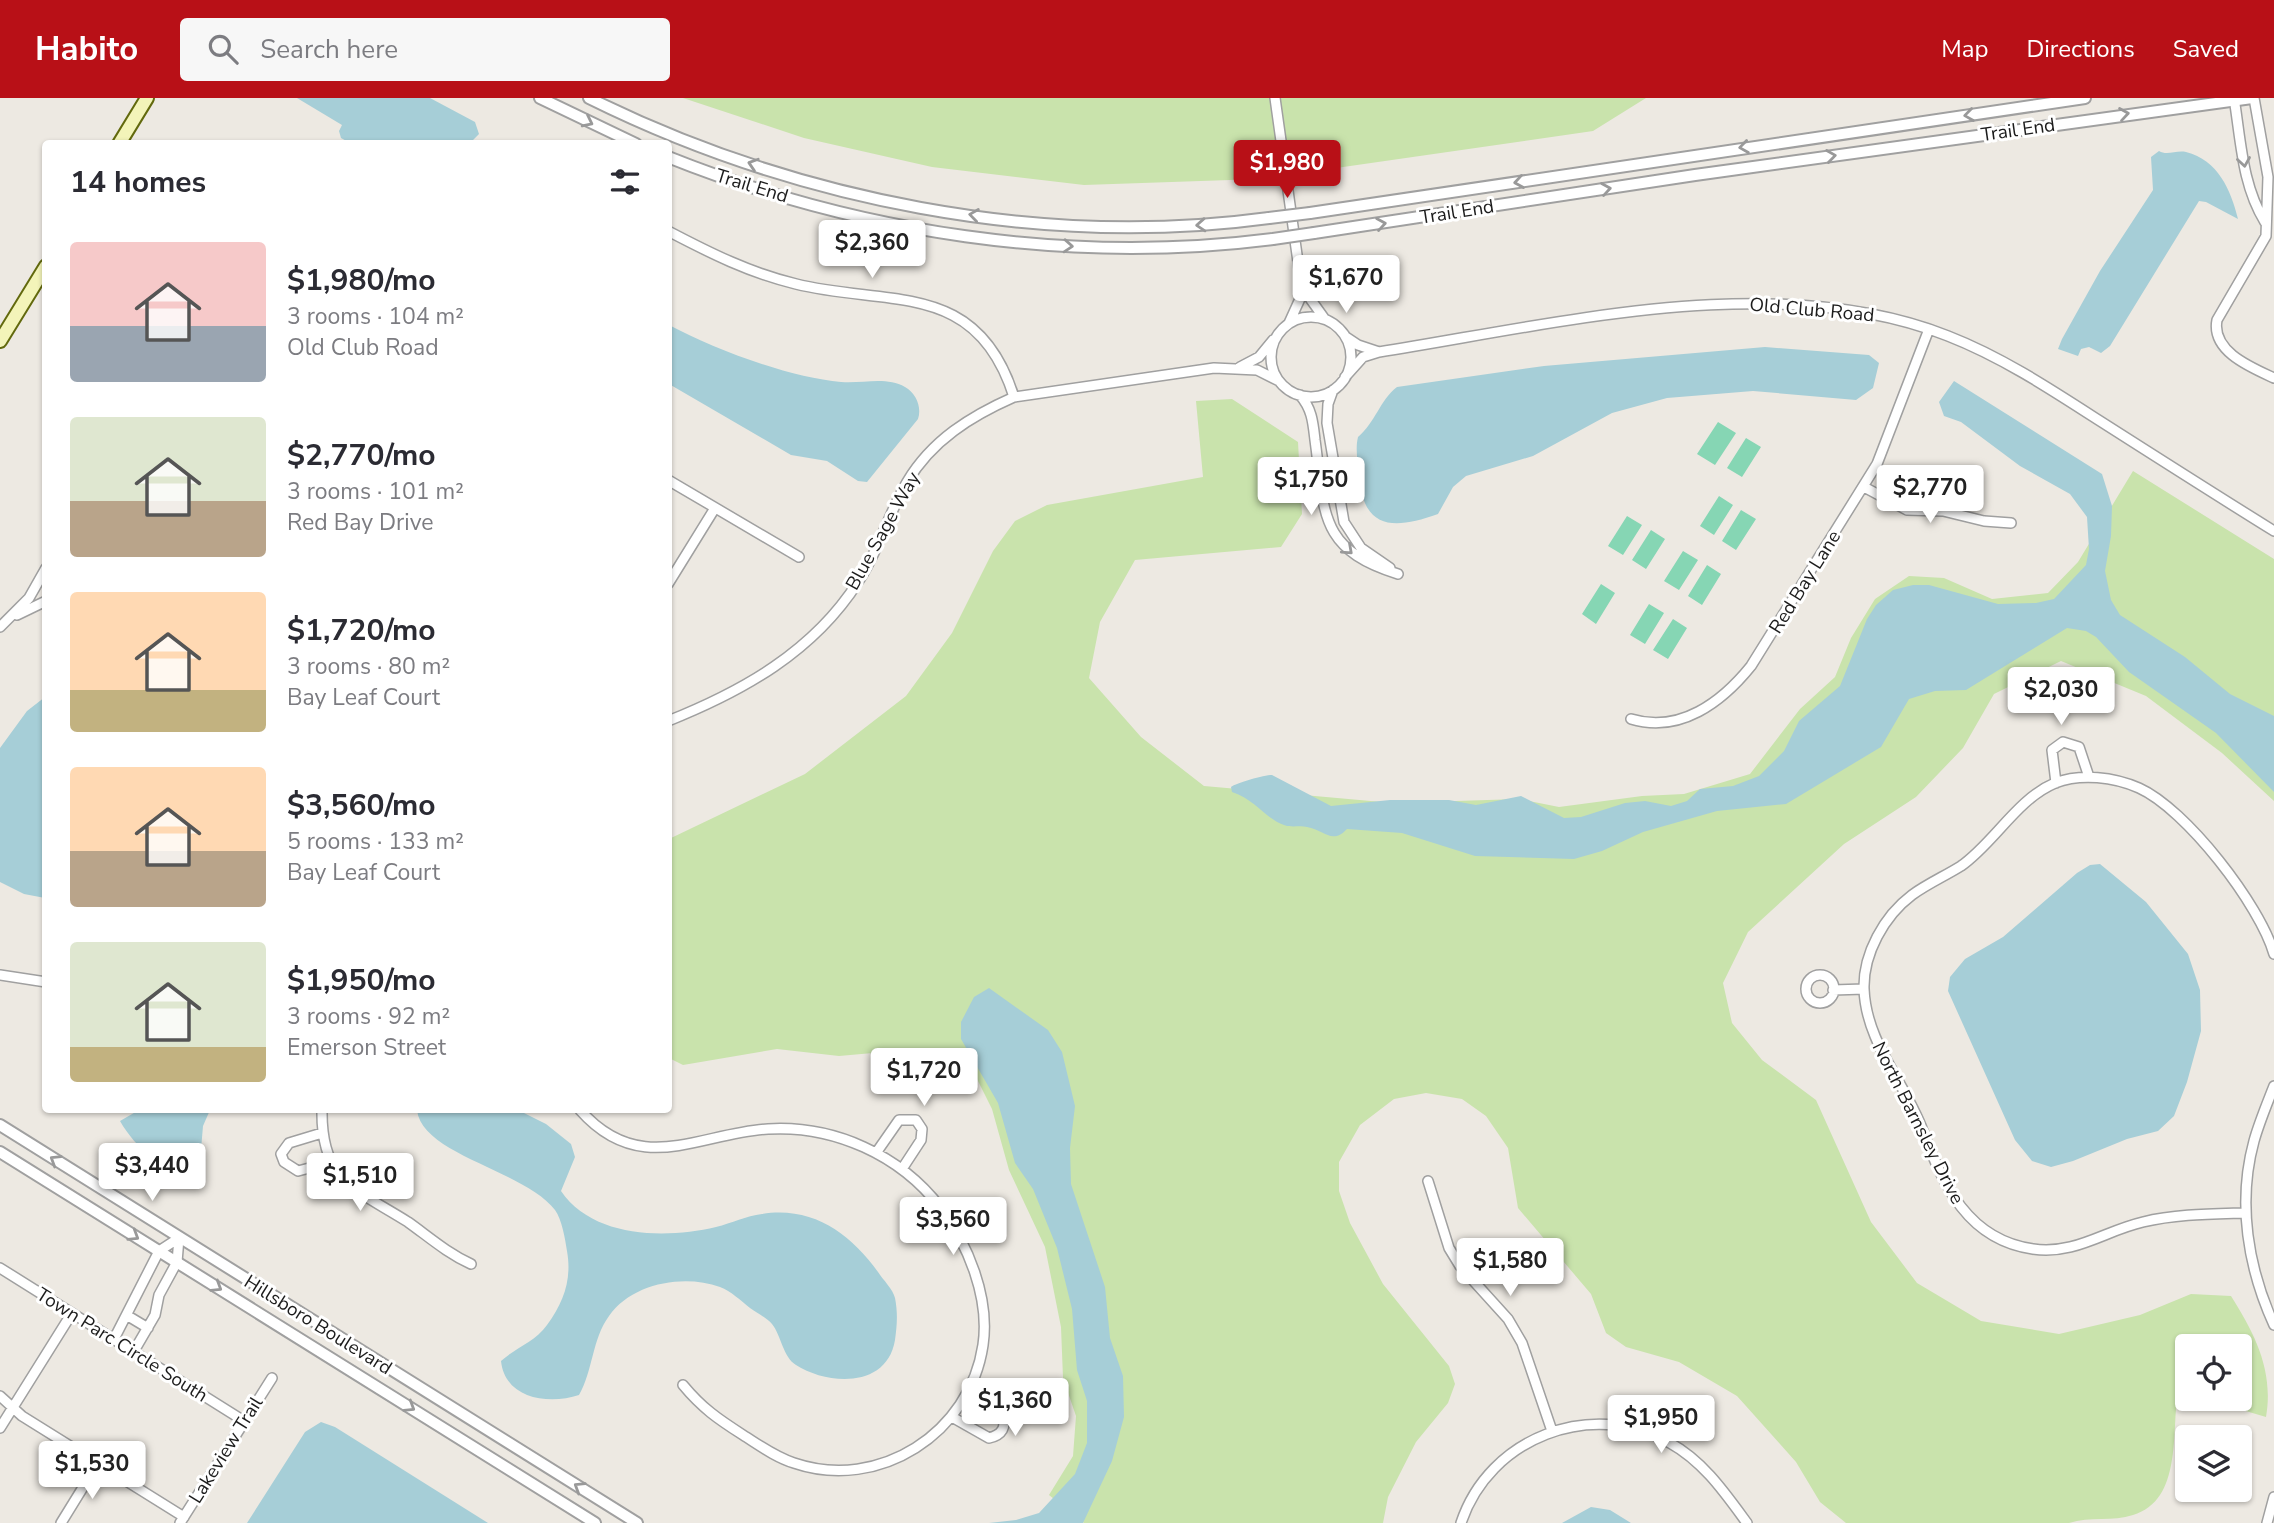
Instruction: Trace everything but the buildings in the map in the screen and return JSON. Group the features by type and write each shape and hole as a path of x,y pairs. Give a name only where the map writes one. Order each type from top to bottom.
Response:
{"main road":[{"path":"121,140 147,98"},
{"path":"0,341 42,273"}],"street":[{"path":"540,98 628,140"},
{"name":"Trail End","path":"589,98 709,150 844,190 932,209 1010,220 1088,227 1164,227 1310,213 2085,98"},
{"path":"1275,98 1304,289 1324,319 1358,345 1379,352"},
{"path":"2253,98 2267,177 2266,236 2217,320 2215,331 2219,342 2229,352 2274,378"},
{"name":"Trail End","path":"672,158 768,192 926,230 1006,241 1089,247 1157,247 1273,239 2253,98"},
{"path":"2234,99 2247,183 2252,201 2266,222"},
{"path":"672,233 709,253 765,276 836,292 915,300 938,309 958,320 992,351 1005,370 1014,397"},
{"path":"1240,367 1259,357 1289,323 1304,289"},
{"name":"Old Club Road","path":"1345,377 1363,357 1379,352 1661,308 1717,304 1839,309 1893,319 1929,329 1969,345 2044,385 2274,531"},
{"path":"1289,323 1307,317 1324,319"},
{"name":"Red Bay Lane","path":"1631,719 1646,724 1677,720 1713,704 1733,688 1751,666 1864,487 1887,441 1929,329"},
{"path":"1276,337 1271,356 1279,381 1300,395 1312,411 1326,514 1336,538 1367,564 1398,574 1361,548 1344,522 1326,411 1334,390 1345,377 1351,352 1345,336"},
{"name":"Blue Sage Way","path":"672,719 746,686 773,670 812,637 858,584 908,481 925,457 964,422 1014,397 1214,368 1240,367 1256,370 1279,381"},
{"path":"1300,395 1317,396 1334,390"},
{"path":"672,482 799,557"},
{"path":"1864,487 1906,510 1943,511 1984,521 2011,523"},
{"path":"672,578 715,508"},
{"path":"0,627 29,598 42,575"},
{"path":"12,617 42,603"},
{"path":"2088,777 2084,755 2079,747 2063,742 2052,750 2056,783 2088,777 2113,780 2141,789 2161,803 2237,882 2256,909 2274,954"},
{"name":"North Barnsley Drive","path":"2056,783 2024,805 1982,849 1910,897 1893,914 1870,953 1864,989 1868,1018 1876,1041 1921,1126 1942,1179 1965,1215 1988,1232 2010,1243 2033,1249 2060,1250 2080,1247 2140,1222 2175,1216 2245,1213"},
{"path":"0,975 42,981"},
{"path":"1833,990 1864,989"},
{"path":"2274,1086 2254,1142 2245,1213 2255,1274 2274,1325"},
{"path":"322,1113 322,1133 332,1162 363,1197 402,1219 445,1252 471,1265"},
{"path":"584,1113 616,1138 654,1147 677,1147 745,1132 791,1129 820,1132 876,1153 902,1169 922,1186 947,1217 965,1248 984,1319 983,1344 967,1394 937,1434 897,1459 848,1471 822,1470 773,1454 704,1410 683,1385"},
{"path":"876,1153 899,1120 915,1120 922,1129 921,1140 902,1169"},
{"name":"Hillsboro Boulevard","path":"0,1125 637,1523"},
{"path":"322,1133 289,1143 281,1154 284,1162 298,1171 332,1162"},
{"name":"Hillsboro Boulevard","path":"0,1152 596,1523"},
{"path":"1428,1181 1449,1248 1460,1266 1508,1319 1522,1343 1552,1432"},
{"path":"114,1339 159,1251 179,1238"},
{"path":"134,1351 155,1315 159,1295 177,1262 179,1238"},
{"name":"Town Parc Circle South","path":"0,1269 244,1421"},
{"path":"0,1428 72,1313"},
{"path":"128,1316 148,1328"},
{"name":"Lakeview Trail","path":"182,1520 272,1378"},
{"path":"952,1417 989,1438 1002,1431 1002,1415 967,1394"},
{"path":"0,1396 182,1520"},
{"path":"1461,1523 1471,1498 1492,1471 1518,1448 1573,1425 1612,1424 1669,1442 1702,1466 1747,1523"},
{"path":"61,1523 98,1463"},
{"path":"2267,1523 2274,1497"}],"green space":[{"path":"683,98 1646,98 1593,131 1259,179 1084,185 932,167 804,138"},
{"path":"1232,399 1298,442 1302,514 1281,547 1135,560 1100,622 1089,678 1141,737 1204,786 1393,803 1519,799 1559,807 1642,796 1684,794 1750,774 1800,709 1835,677 1851,638 1875,599 1909,576 1944,578 1992,599 2048,593 2078,562 2133,471 2274,559 2274,801 2222,753 2146,696 2061,661 1994,694 1963,748 1916,797 1844,844 1748,932 1723,983 1732,1023 1762,1060 1816,1100 1871,1222 1917,1283 1981,1321 2059,1334 2140,1315 2191,1294 2231,1296 2255,1339 2265,1369 2268,1400 2266,1417 2246,1411 2252,1411 2252,1334 2175,1334 2176,1411 2172,1462 2160,1495 2149,1507 2125,1517 2069,1523 1846,1523 1820,1502 1796,1462 1737,1396 1679,1362 1626,1347 1606,1333 1591,1294 1518,1208 1508,1148 1486,1116 1462,1099 1426,1093 1394,1099 1360,1125 1339,1162 1339,1191 1350,1223 1383,1284 1449,1366 1455,1384 1448,1403 1416,1442 1388,1497 1383,1523 1084,1523 1049,1495 1073,1456 1076,1416 1063,1378 1061,1327 1045,1247 1009,1170 992,1109 973,1071 929,1048 839,1056 777,1049 683,1065 672,1060 672,838 805,774 906,696 952,633 993,551 1015,521 1047,505 1203,477 1196,401"},
{"path":"1718,422 1736,433 1715,465 1697,454"},
{"path":"1746,438 1761,447 1742,477 1727,468"},
{"path":"1719,496 1733,505 1714,535 1700,526"},
{"path":"1741,510 1756,519 1736,550 1722,541"},
{"path":"1627,516 1642,525 1623,555 1608,546"},
{"path":"1651,530 1665,539 1646,569 1632,560"},
{"path":"1683,551 1698,560 1679,590 1664,581"},
{"path":"1707,565 1721,574 1702,605 1688,596"},
{"path":"1601,584 1615,593 1596,624 1582,614"},
{"path":"1649,604 1664,613 1645,644 1630,635"},
{"path":"1673,619 1687,628 1668,659 1653,650"}],"water":[{"path":"297,98 430,98 475,122 479,134 473,140 345,140 339,131 342,125"},
{"path":"2159,151 2186,152 2207,162 2227,187 2238,219 2199,201 2110,346 2101,353 2089,347 2081,349 2078,356 2058,349 2100,271 2153,190 2151,157"},
{"path":"672,326 730,353 799,375 841,382 882,381 898,384 909,390 919,405 918,419 867,482 858,481 827,461 791,455 672,386"},
{"path":"1765,347 1869,355 1879,363 1873,388 1856,400 1753,391 1667,398 1612,413 1533,456 1466,476 1453,487 1438,514 1394,523 1374,516 1367,507 1359,475 1358,437 1397,387 1544,366"},
{"path":"1954,381 2102,474 2112,506 2111,536 2105,571 2111,600 2120,615 2185,657 2230,694 2274,716 2274,792 2216,733 2129,672 2096,637 2086,631 2067,628 1966,690 1935,691 1909,699 1881,747 1786,804 1717,811 1643,832 1602,851 1574,859 1475,856 1402,833 1347,829 1342,834 1332,836 1307,827 1287,826 1232,792 1231,787 1234,785 1272,775 1331,806 1390,800 1449,800 1476,805 1521,796 1564,818 1581,817 1625,803 1645,801 1671,806 1687,801 1700,789 1733,786 1759,776 1784,751 1799,721 1840,686 1867,619 1876,605 1893,590 1913,585 1929,585 1998,604 2036,603 2054,599 2086,565 2089,549 2087,517 2070,494 2020,466 1961,422 1944,416 1939,402"},
{"path":"42,699 42,897 24,894 0,882 0,748 27,711"},
{"path":"2100,864 2146,902 2188,954 2200,990 2201,1031 2174,1116 2158,1131 2127,1139 2051,1167 2032,1161 2015,1140 1948,991 1950,977 1965,959 2003,937 2077,873 2090,865"},
{"path":"989,988 1048,1030 1062,1052 1075,1106 1070,1148 1071,1184 1105,1287 1110,1338 1123,1376 1124,1417 1112,1461 1083,1523 989,1523 1016,1520 1039,1513 1075,1474 1087,1443 1087,1401 1077,1370 1072,1309 1057,1248 1033,1189 1015,1163 998,1103 961,1039 961,1022 974,997"},
{"path":"134,1113 209,1113 203,1126 199,1173 190,1182 150,1157 120,1121"},
{"path":"418,1113 524,1113 546,1124 571,1144 575,1157 561,1191 575,1207 592,1218 631,1231 696,1231 756,1215 780,1213 797,1214 828,1225 855,1245 894,1295 897,1325 890,1356 881,1367 868,1375 854,1378 839,1379 809,1372 792,1361 770,1322 732,1294 706,1283 675,1282 660,1284 631,1296 609,1316 599,1335 579,1395 555,1399 530,1396 511,1384 504,1374 501,1361 542,1331 562,1299 567,1281 568,1261 560,1219 555,1210 540,1196 455,1151 436,1139 423,1126"},
{"path":"321,1422 335,1427 488,1523 247,1523 305,1432"},
{"path":"1591,1507 1610,1510 1631,1523 1562,1523"}]}
